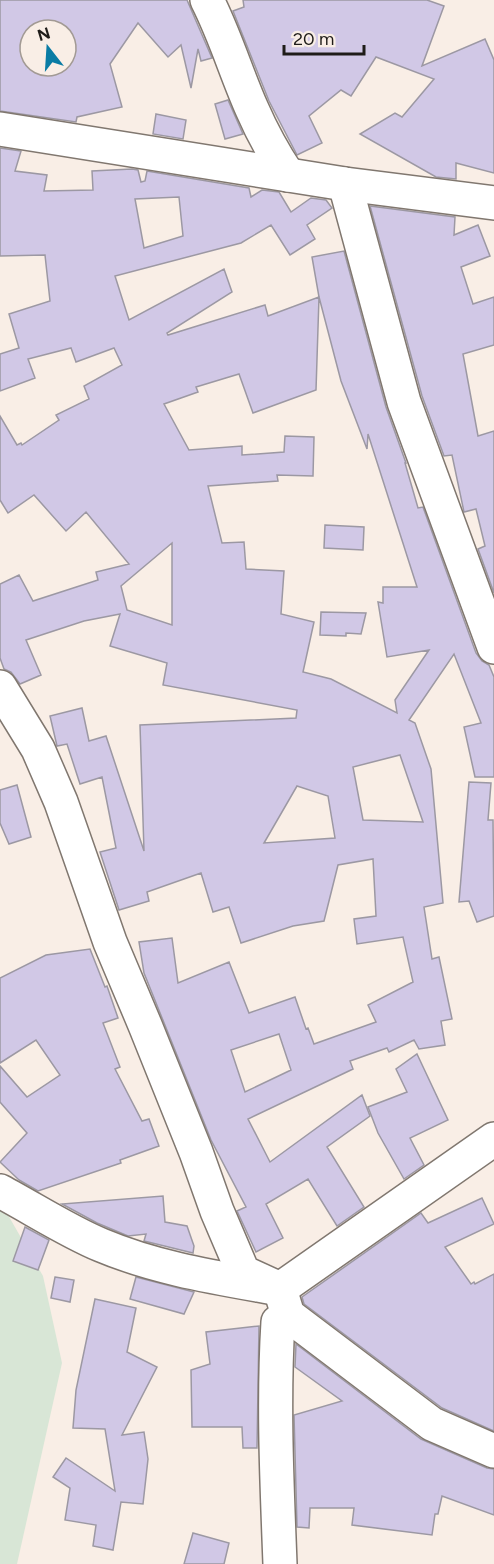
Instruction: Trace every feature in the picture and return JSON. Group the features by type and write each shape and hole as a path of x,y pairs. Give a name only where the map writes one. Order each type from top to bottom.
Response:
{"street":[{"path":"207,0 220,25 251,107 270,148 288,175"},
{"path":"0,129 345,184 494,203"},
{"path":"345,184 404,402 494,647"},
{"path":"0,687 38,748 61,802 110,942 243,1272 284,1302 432,1424 494,1451"},
{"path":"280,1564 276,1363 278,1322 284,1302 494,1139"},
{"path":"0,1191 100,1245 284,1302"}],"green space":[{"path":"0,1201 43,1276 62,1363 17,1564 0,1564"}],"building":[{"path":"0,0 187,0 212,58 201,61 198,49 191,88 181,45 168,57 138,23 110,64 122,107 77,117 76,122 0,111"},
{"path":"243,0 427,0 444,6 422,66 485,39 494,60 494,173 456,163 456,179 436,177 360,134 395,113 402,117 434,79 376,57 351,96 341,90 309,116 322,143 297,155 269,101 233,11 244,7"},
{"path":"228,100 243,134 225,139 215,104"},
{"path":"156,114 186,120 183,139 153,134"},
{"path":"0,148 21,151 15,171 47,175 44,191 93,190 92,171 132,169 138,170 141,182 145,181 147,171 249,188 251,197 262,190 279,192 291,212 311,198 326,200 332,208 307,225 315,239 290,255 271,225 241,243 115,276 129,320 224,269 232,292 167,333 168,335 265,305 268,316 319,297 312,257 344,251 386,407 406,463 418,508 423,507 476,653 482,661 489,665 494,677 494,777 475,777 464,727 481,723 454,654 409,720 415,723 431,769 443,903 424,907 432,959 439,957 452,1019 441,1021 445,1045 419,1049 414,1040 389,1052 387,1048 350,1061 353,1069 248,1119 270,1162 362,1095 370,1116 327,1147 364,1207 337,1226 308,1179 266,1204 283,1238 256,1252 237,1211 246,1207 211,1140 144,973 139,942 172,938 178,983 229,962 249,1013 295,997 314,1044 376,1022 368,1005 413,982 403,937 357,944 354,919 376,916 373,859 338,865 324,921 293,926 241,943 229,907 213,912 201,873 147,892 149,901 119,910 100,852 116,848 102,777 80,784 67,744 57,746 50,716 82,708 89,741 106,736 144,851 140,725 296,718 297,710 163,685 167,663 110,646 120,614 84,621 26,640 41,675 20,684 11,672 4,669 0,658 0,584 19,575 33,601 98,580 96,572 129,564 86,512 66,531 34,495 8,513 0,500 0,416 17,445 21,443 22,445 59,420 56,415 89,399 84,386 122,365 114,348 76,362 71,348 28,359 35,378 0,391 0,354 19,348 9,314 50,301 45,255 0,256","holes":["179,197 183,236 144,248 135,199","319,297 341,381 367,449 368,434 417,587 383,587 383,603 378,602 387,657 429,650 395,700 397,713 331,679 303,672 314,622 281,614 284,571 246,569 244,542 222,543 208,486 278,481 277,475 313,476 314,437 285,436 284,452 242,455 242,446 189,450 164,404 198,392 196,387 239,374 253,413 316,390","172,543 172,625 127,610 121,586","400,755 423,822 363,820 353,767","297,786 328,796 335,838 264,843","279,1034 291,1070 245,1092 231,1050"]},
{"path":"370,206 455,217 454,235 478,225 490,256 461,267 473,304 494,297 494,345 463,354 478,436 494,431 494,593 478,549 485,546 476,509 464,512 452,455 444,456 422,396"},
{"path":"325,525 364,527 363,550 324,548"},
{"path":"321,612 366,613 361,634 320,635"},
{"path":"469,782 491,783 488,820 493,820 494,916 477,922 469,901 459,902"},
{"path":"17,785 31,837 9,844 0,823 0,790"},
{"path":"90,949 105,987 107,986 118,1018 103,1023 120,1067 115,1069 142,1121 149,1119 159,1146 120,1160 121,1163 38,1191 19,1180 0,1162 27,1133 0,1102 0,1066 27,1097 60,1075 36,1040 0,1063 0,978 46,955"},
{"path":"417,1054 448,1120 410,1138 424,1165 404,1179 378,1133 368,1107 407,1092 396,1069"},
{"path":"163,1196 165,1222 187,1226 194,1246 193,1253 144,1241 146,1234 128,1236 97,1223 62,1204"},
{"path":"482,1198 494,1224 445,1247 471,1284 494,1274 494,1431 442,1408 304,1304 302,1297 421,1213 428,1223"},
{"path":"25,1227 49,1240 38,1270 13,1261"},
{"path":"55,1277 74,1280 70,1302 51,1298"},
{"path":"136,1277 194,1292 184,1314 130,1299"},
{"path":"95,1299 136,1308 127,1352 157,1367 122,1435 144,1432 148,1459 143,1504 121,1502 113,1550 93,1546 96,1525 65,1520 70,1488 53,1477 66,1458 115,1491 105,1429 73,1428 76,1390"},
{"path":"259,1326 257,1448 243,1448 242,1427 192,1427 191,1370 210,1364 206,1332"},
{"path":"296,1344 421,1439 494,1469 494,1515 442,1496 438,1514 435,1514 432,1535 352,1525 354,1508 310,1508 309,1528 297,1527 294,1415 342,1401 295,1367"},
{"path":"193,1533 229,1543 224,1564 184,1564"}]}
